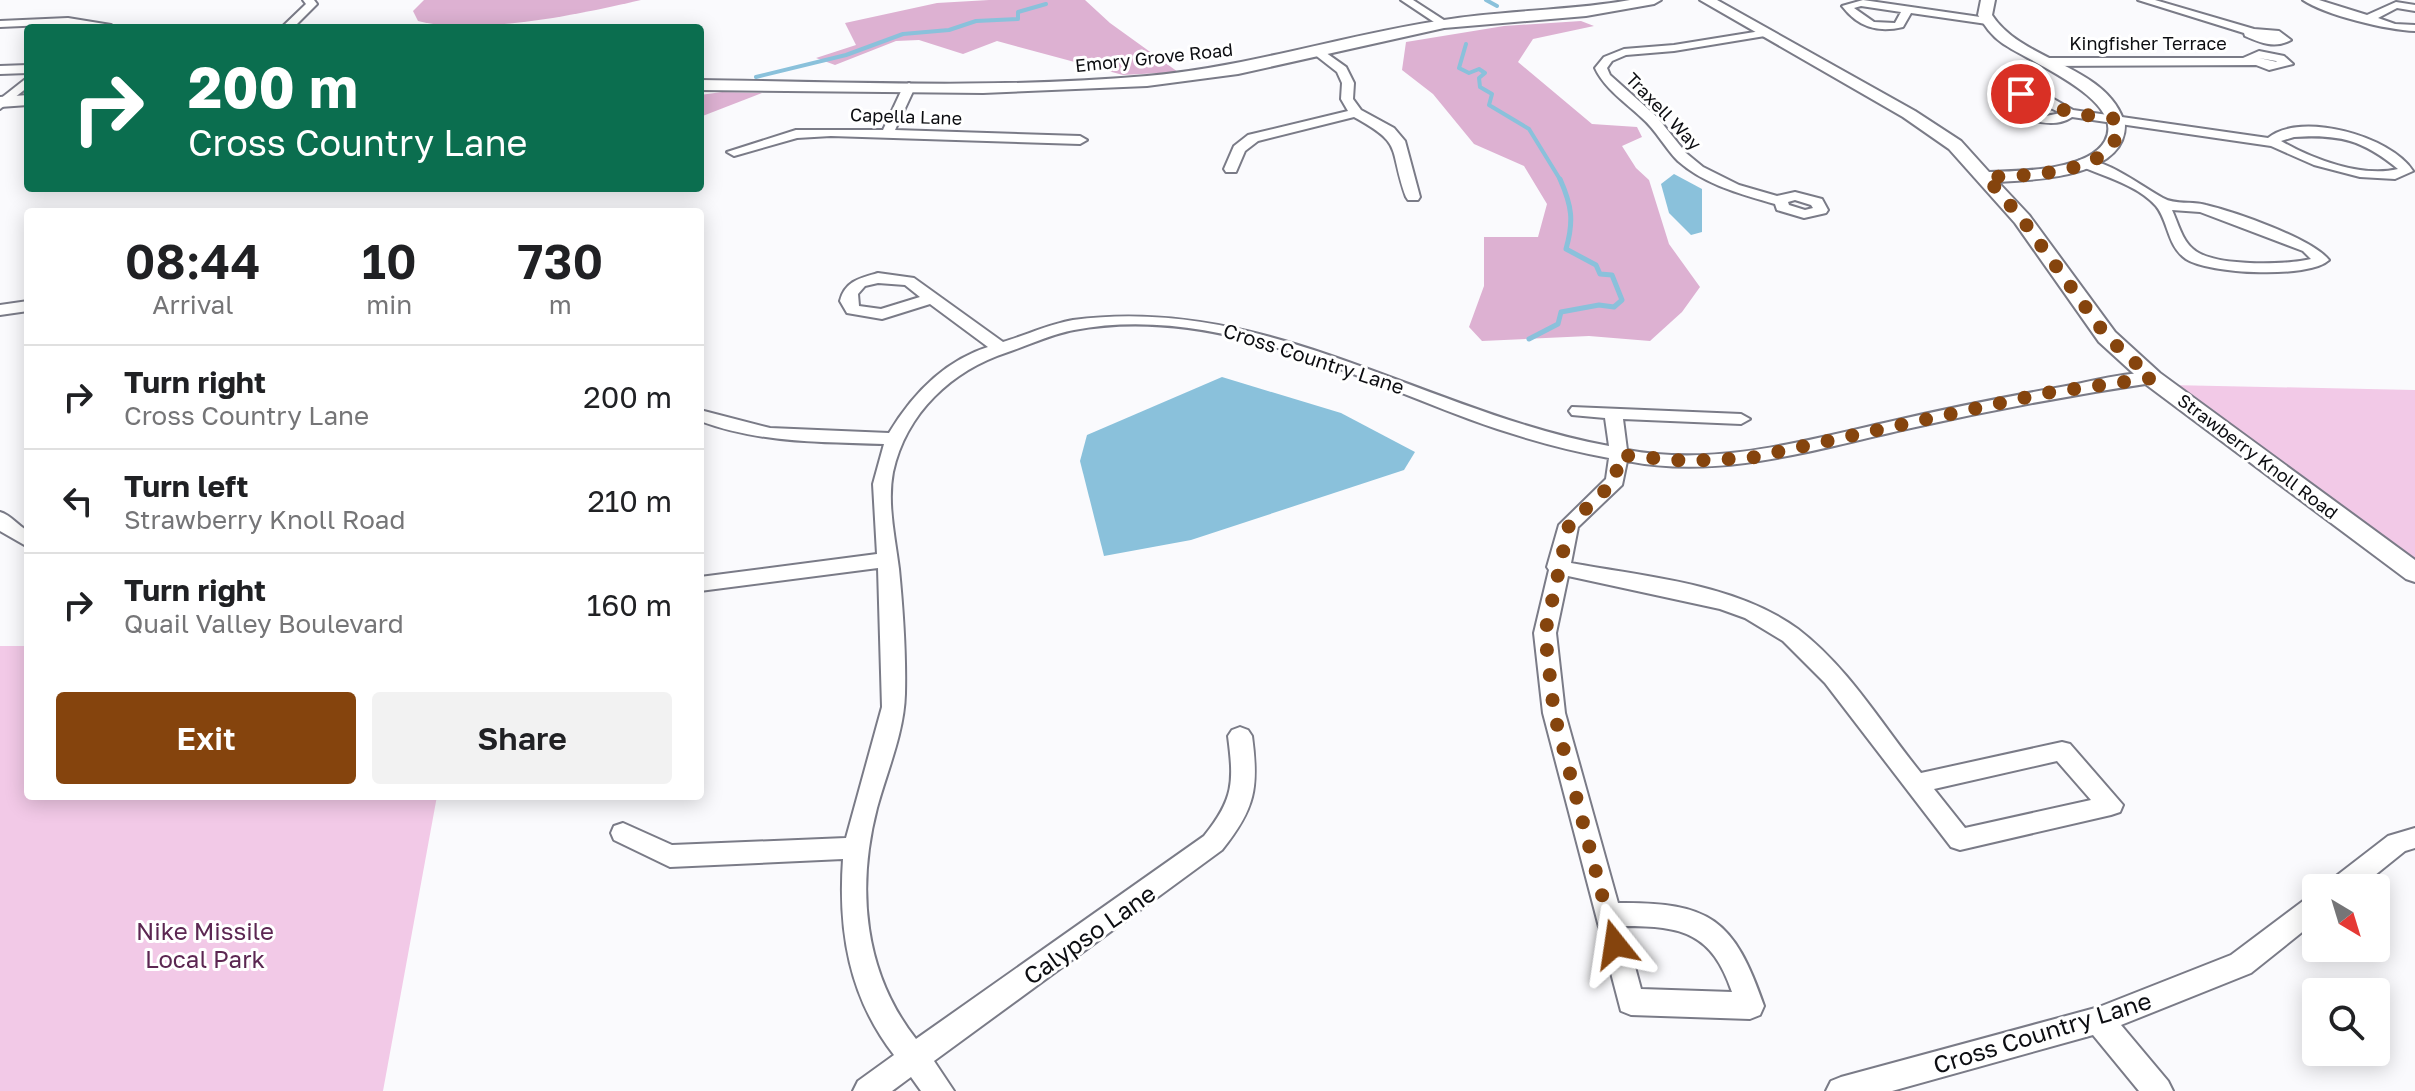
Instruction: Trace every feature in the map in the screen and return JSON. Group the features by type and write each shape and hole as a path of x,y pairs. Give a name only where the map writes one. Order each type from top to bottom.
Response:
{"street":[{"path":"291,24 312,4 308,0"},
{"path":"1406,0 1444,24"},
{"name":"Emory Grove Road","path":"704,85 992,88 1147,81 1238,69 1444,24 1586,12 1654,0"},
{"name":"Strawberry Knoll Road","path":"1707,0 1932,128 1955,145 2022,219 2107,337 2152,378 2415,573"},
{"path":"1986,177 2041,174 2085,163 2111,146 2116,136 2116,120 2094,93 2007,40 1987,21 1984,11 1988,0"},
{"path":"2143,0 2250,31"},
{"path":"2308,0 2366,20 2401,29 2415,28"},
{"path":"1907,10 1899,25 1877,27 1865,24 1847,6 1861,3 1987,21"},
{"path":"2366,20 2397,5 2415,8"},
{"path":"0,24 68,21 96,24"},
{"name":"Traxell Way","path":"1767,33 1674,48 1628,51 1608,59 1601,68 1694,168 1730,187 1780,201"},
{"path":"1318,52 1342,70 1348,83 1347,99 1356,113 1389,131 1400,144 1404,172 1413,197"},
{"name":"Kingfisher Terrace","path":"2043,62 2253,62"},
{"path":"0,70 24,69"},
{"path":"1,103 24,84"},
{"path":"888,132 909,87"},
{"path":"1,103 24,100"},
{"path":"1231,169 1239,149 1253,138 1356,113"},
{"path":"2070,113 2274,143 2291,152 2360,172 2398,175 2406,171 2370,143 2349,135 2285,134 2275,138 2274,143"},
{"name":"Capella Lane","path":"734,152 796,134 888,132 1080,140"},
{"path":"2085,163 2135,185 2162,204 2187,252 2202,261 2313,265 2321,260 2308,248 2202,208 2162,204"},
{"path":"932,298 999,347"},
{"path":"0,310 24,307"},
{"name":"Cross Country Lane","path":"939,1091 879,1008 858,947 855,848 894,702 882,479 893,439 913,407 935,385 966,363 1037,333 1095,321 1148,318 1199,322 1299,349 1549,440 1619,455 1686,461 1750,458 2046,393 2152,378"},
{"path":"1578,411 1741,419"},
{"path":"1607,915 1663,914 1694,921 1707,929 1719,937 1739,968 1750,1006 1631,1002 1607,915 1554,713 1545,633 1557,567 1569,525 1615,481 1619,455 1613,413"},
{"path":"704,417 716,423 780,434 893,439"},
{"path":"0,518 10,530 24,538"},
{"path":"704,583 887,560"},
{"path":"1557,567 1714,600 1744,609 1775,624 1805,648 1832,676 1915,784 1960,840 2111,805 2062,751 1915,784"},
{"name":"Calypso Lane","path":"868,1091 1213,843 1241,804 1246,785 1240,736"},
{"path":"623,833 670,856 855,848"},
{"path":"2358,874 2397,843 2415,838"},
{"name":"Cross Country Lane","path":"1841,1091 2099,1020 2241,964 2302,917"},
{"path":"2099,1020 2158,1091"}],"green space":[{"path":"2170,385 2415,390 2415,569"},
{"name":"Nike Missile Local Park","path":"0,646 24,646 24,800 436,800 383,1091 0,1091"}],"shaded area":[{"path":"424,0 641,0 506,24 436,24 418,21 413,11"},
{"path":"1085,0 1110,23 1178,72 1123,75 997,41 963,54 919,40 896,41 835,65 816,58 856,45 845,23 937,3"},
{"path":"1581,21 1594,26 1533,39 1518,62 1592,124 1637,127 1642,137 1622,146 1636,168 1649,180 1669,244 1700,287 1682,312 1650,341 1589,336 1482,341 1469,327 1484,286 1484,237 1538,237 1547,204 1524,166 1474,144 1433,94 1402,70 1406,42 1504,26"},
{"path":"722,92 762,93 704,115 704,94"}],"water":[{"path":"1674,174 1702,189 1702,232 1691,235 1669,213 1661,184"},
{"path":"1222,377 1341,413 1415,452 1404,470 1191,540 1104,556 1080,461 1087,435"}],"waterway":[{"path":"1486,0 1497,6"},
{"path":"756,77 846,55 903,34 949,30 976,21 1018,19 1018,12 1046,4"},
{"path":"1466,44 1459,68 1469,73 1479,69 1485,73 1479,78 1480,87 1492,94 1489,105 1529,129 1560,180"},
{"path":"1529,339 1558,324 1561,312 1599,305 1614,307 1622,300 1612,275 1600,274 1596,265 1566,249 1570,214 1560,180"}],"route":[{"path":"1615,944 1554,713 1545,633 1557,567 1569,525 1578,513 1605,493 1615,481 1619,455 1686,461 1750,458 2046,393 2152,378 2107,337 2022,219 1986,177 2041,174 2085,163 2111,146 2116,136 2116,119 2070,113 2021,94"}]}
